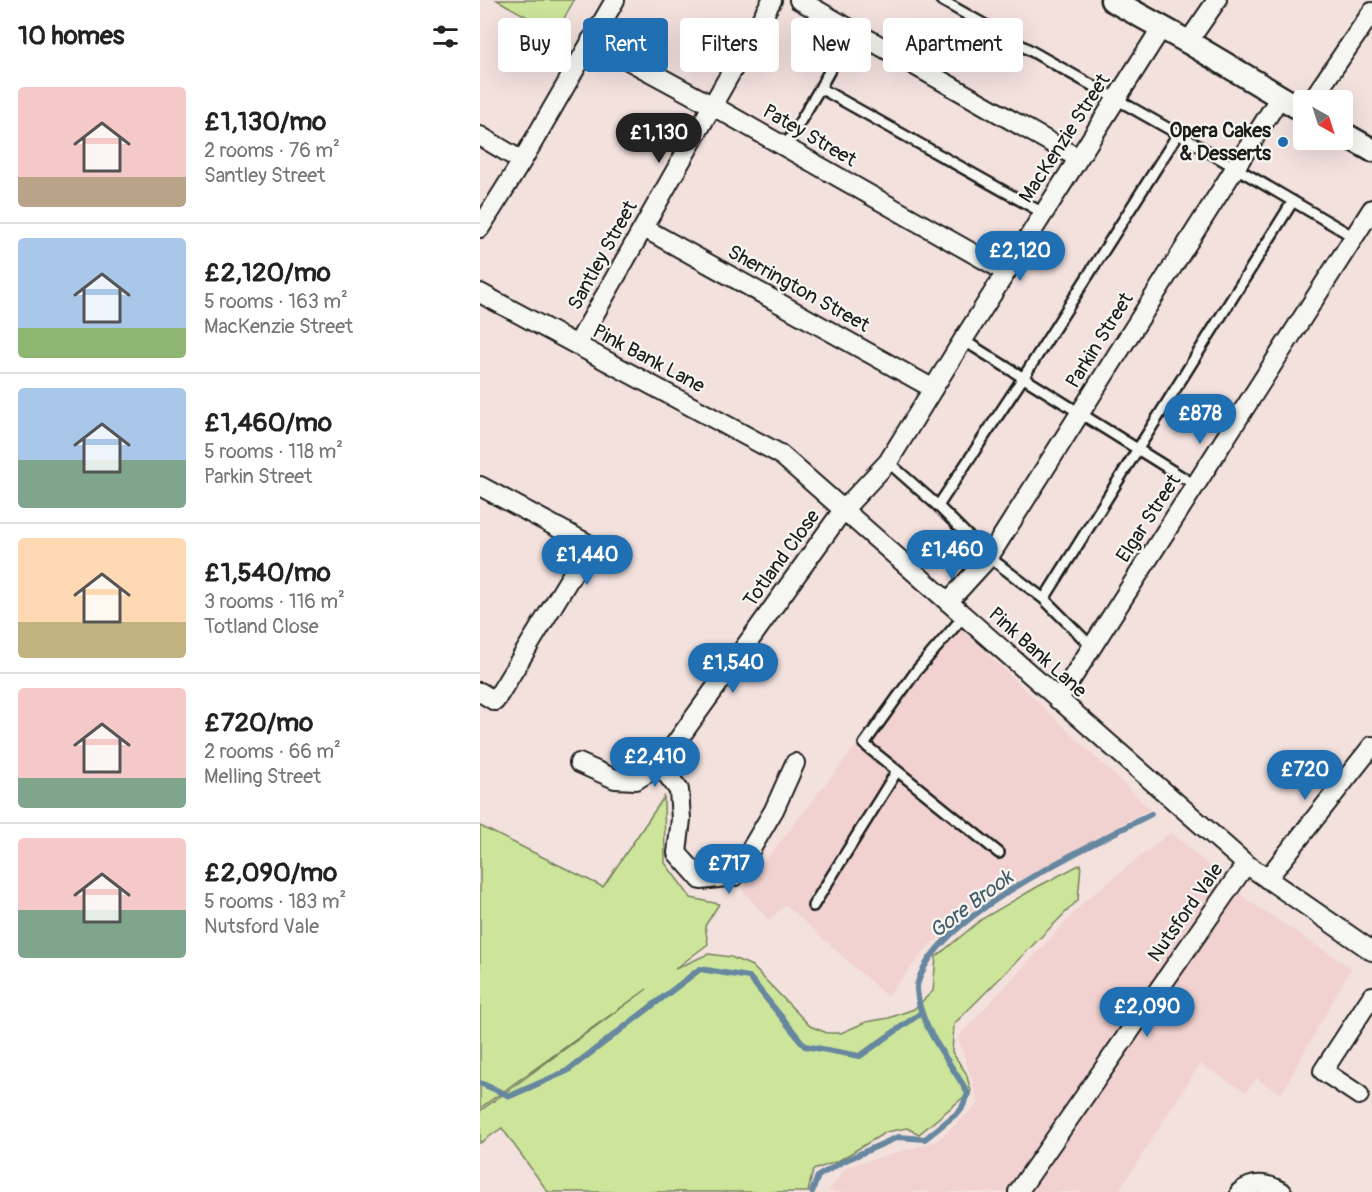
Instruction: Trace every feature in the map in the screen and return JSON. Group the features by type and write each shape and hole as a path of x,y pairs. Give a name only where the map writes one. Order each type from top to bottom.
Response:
{"street":[{"path":"604,18 615,0"},
{"name":"Santley Street","path":"577,345 772,0"},
{"path":"799,0 831,18"},
{"path":"1112,0 1293,105"},
{"path":"1188,42 1217,0"},
{"path":"1319,90 1372,12"},
{"name":"MacKenzie Street","path":"843,510 888,462 932,388 1162,27"},
{"path":"871,41 1078,159"},
{"path":"480,228 522,161 583,54"},
{"name":"Patey Street","path":"650,72 1006,272"},
{"name":"Parkin Street","path":"948,602 989,557 1280,97"},
{"path":"480,136 522,161"},
{"path":"1353,139 1372,150"},
{"name":"Elgar Street","path":"1058,700 1372,209"},
{"name":"Sherrington Street","path":"644,228 932,388"},
{"name":"Pink Bank Lane","path":"480,293 780,454 1246,864 1372,951"},
{"path":"480,486 590,546 495,700 480,692"},
{"name":"Totland Close","path":"579,763 615,779 636,780 660,765 843,510"},
{"path":"1267,879 1372,746"},
{"path":"660,765 679,790 681,819 677,854 700,880 735,876 774,810 795,763"},
{"name":"Nutsford Vale","path":"1018,1192 1246,864"},
{"path":"1359,1095 1323,1071 1372,996"},
{"path":"1240,1192 1248,1185 1270,1185 1282,1192"}],"lane":[{"path":"941,0 1354,237"},
{"path":"785,147 829,72"},
{"path":"820,88 1043,213"},
{"path":"938,506 1023,378 1178,134"},
{"path":"1044,599 1293,201"},
{"path":"963,340 1195,485"},
{"path":"888,462 938,506 989,557 1044,599 1092,647"},
{"path":"964,616 917,670 864,744 999,853"},
{"path":"813,906 897,771"}],"shaded area":[{"path":"954,622 1150,809 999,891 930,944 887,997 786,905 769,920 742,890"},
{"path":"1171,832 1246,899 1351,968 1281,1094 1256,1078 1246,1092 1200,1064 1118,1192 828,1192 846,1167 937,1141 979,1103 958,1037 1086,900"}],"green space":[{"path":"497,0 574,0 564,18 529,18"},
{"path":"664,797 665,863 691,898 719,904 705,926 708,944 675,969 708,954 731,957 752,966 810,1026 827,1033 841,1033 866,1022 889,1018 914,1009 933,991 936,957 982,919 1081,864 1078,900 954,1024 952,1052 966,1073 971,1091 919,1134 907,1128 886,1132 838,1161 813,1170 808,1192 548,1192 502,1128 480,1143 480,1111 647,989 480,1108 480,826 603,887"}],"waterway":[{"name":"Gore Brook","path":"812,1192 818,1176 846,1160 898,1137 925,1139 961,1110 968,1094 937,1044 923,1018 919,1004 917,984 935,952 958,928 1022,883 1151,814"},
{"path":"480,1083 510,1096 567,1071 700,969 749,977 805,1046 860,1056 921,1013"}],"place":[{"name":"Opera Cakes & Desserts","path":"1283,142"}]}
